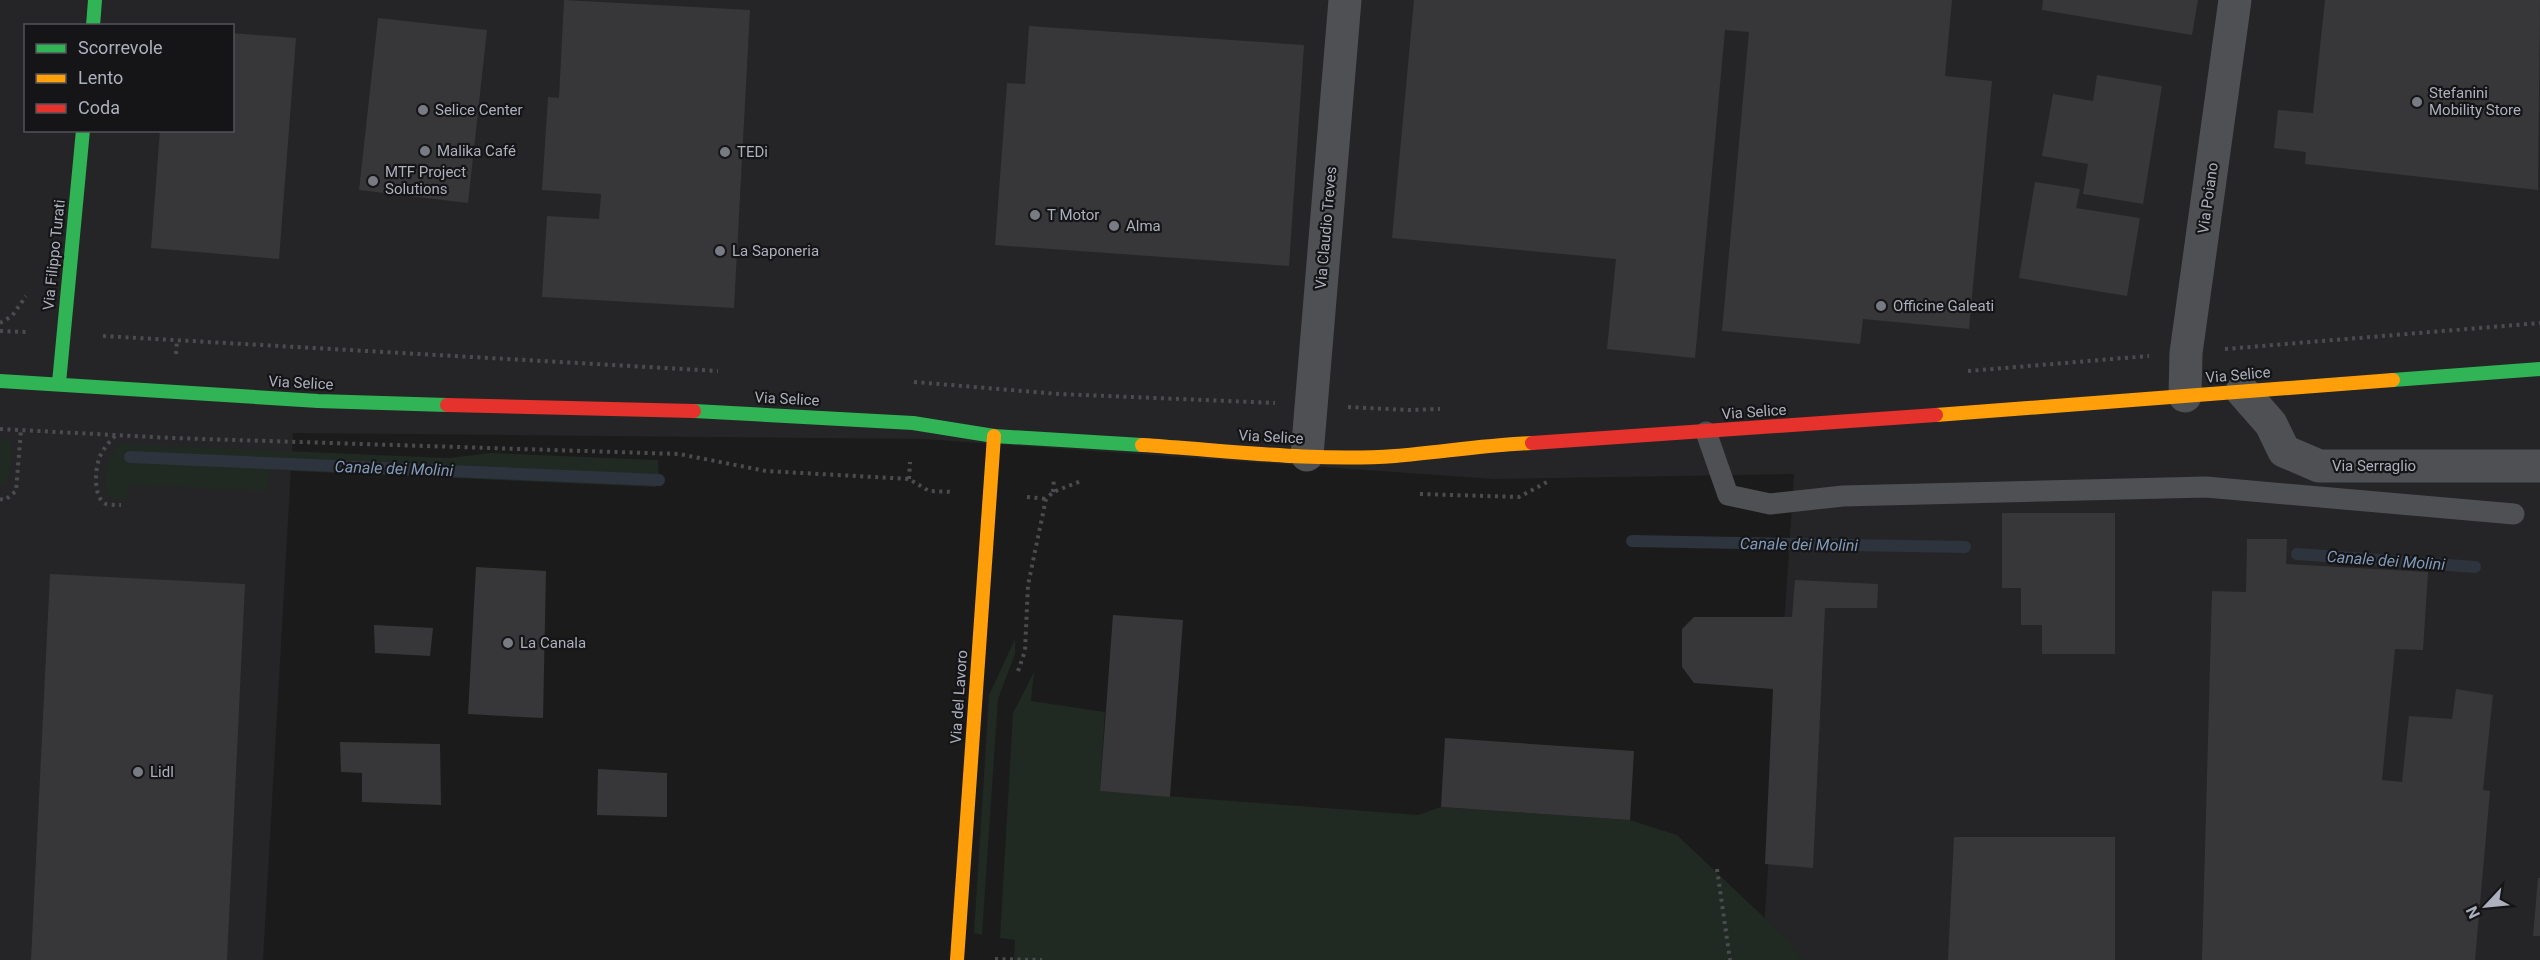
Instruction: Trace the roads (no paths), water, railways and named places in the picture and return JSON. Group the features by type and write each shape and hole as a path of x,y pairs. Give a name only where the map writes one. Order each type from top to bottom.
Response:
{"main road":[{"path":"93,24 96,0"},
{"name":"Via Filippo Turati","path":"59,383 83,132"},
{"name":"Via Selice","path":"0,381 318,401 760,413 912,423 994,436 1307,455 1394,456 1472,446 1706,432 2540,369"},
{"name":"Via del Lavoro","path":"957,960 994,436"}],"street":[{"name":"Via Claudio Treves","path":"1307,455 1345,0"},
{"name":"Via Poiano","path":"2185,396 2186,353 2235,0"},
{"name":"Via Serraglio","path":"2242,391 2271,424 2284,451 2319,466 2540,466"}],"lane":[{"path":"1706,432 1728,495 1770,504 1843,496 2206,487 2514,514"}],"waterway":[{"name":"Canale dei Molini","path":"130,457 659,480"},
{"name":"Canale dei Molini","path":"1632,541 1965,547"},
{"name":"Canale dei Molini","path":"2297,554 2475,567"}],"place":[{"name":"Stefanini Mobility Store","path":"2417,102"},
{"name":"Selice Center","path":"423,110"},
{"name":"Malika Café","path":"425,151"},
{"name":"TEDi","path":"725,152"},
{"name":"MTF Project Solutions","path":"373,181"},
{"name":"T Motor","path":"1035,215"},
{"name":"Alma","path":"1114,226"},
{"name":"La Saponeria","path":"720,251"},
{"name":"Officine Galeati","path":"1881,306"},
{"name":"La Canala","path":"508,643"},
{"name":"Lidl","path":"138,772"}]}
